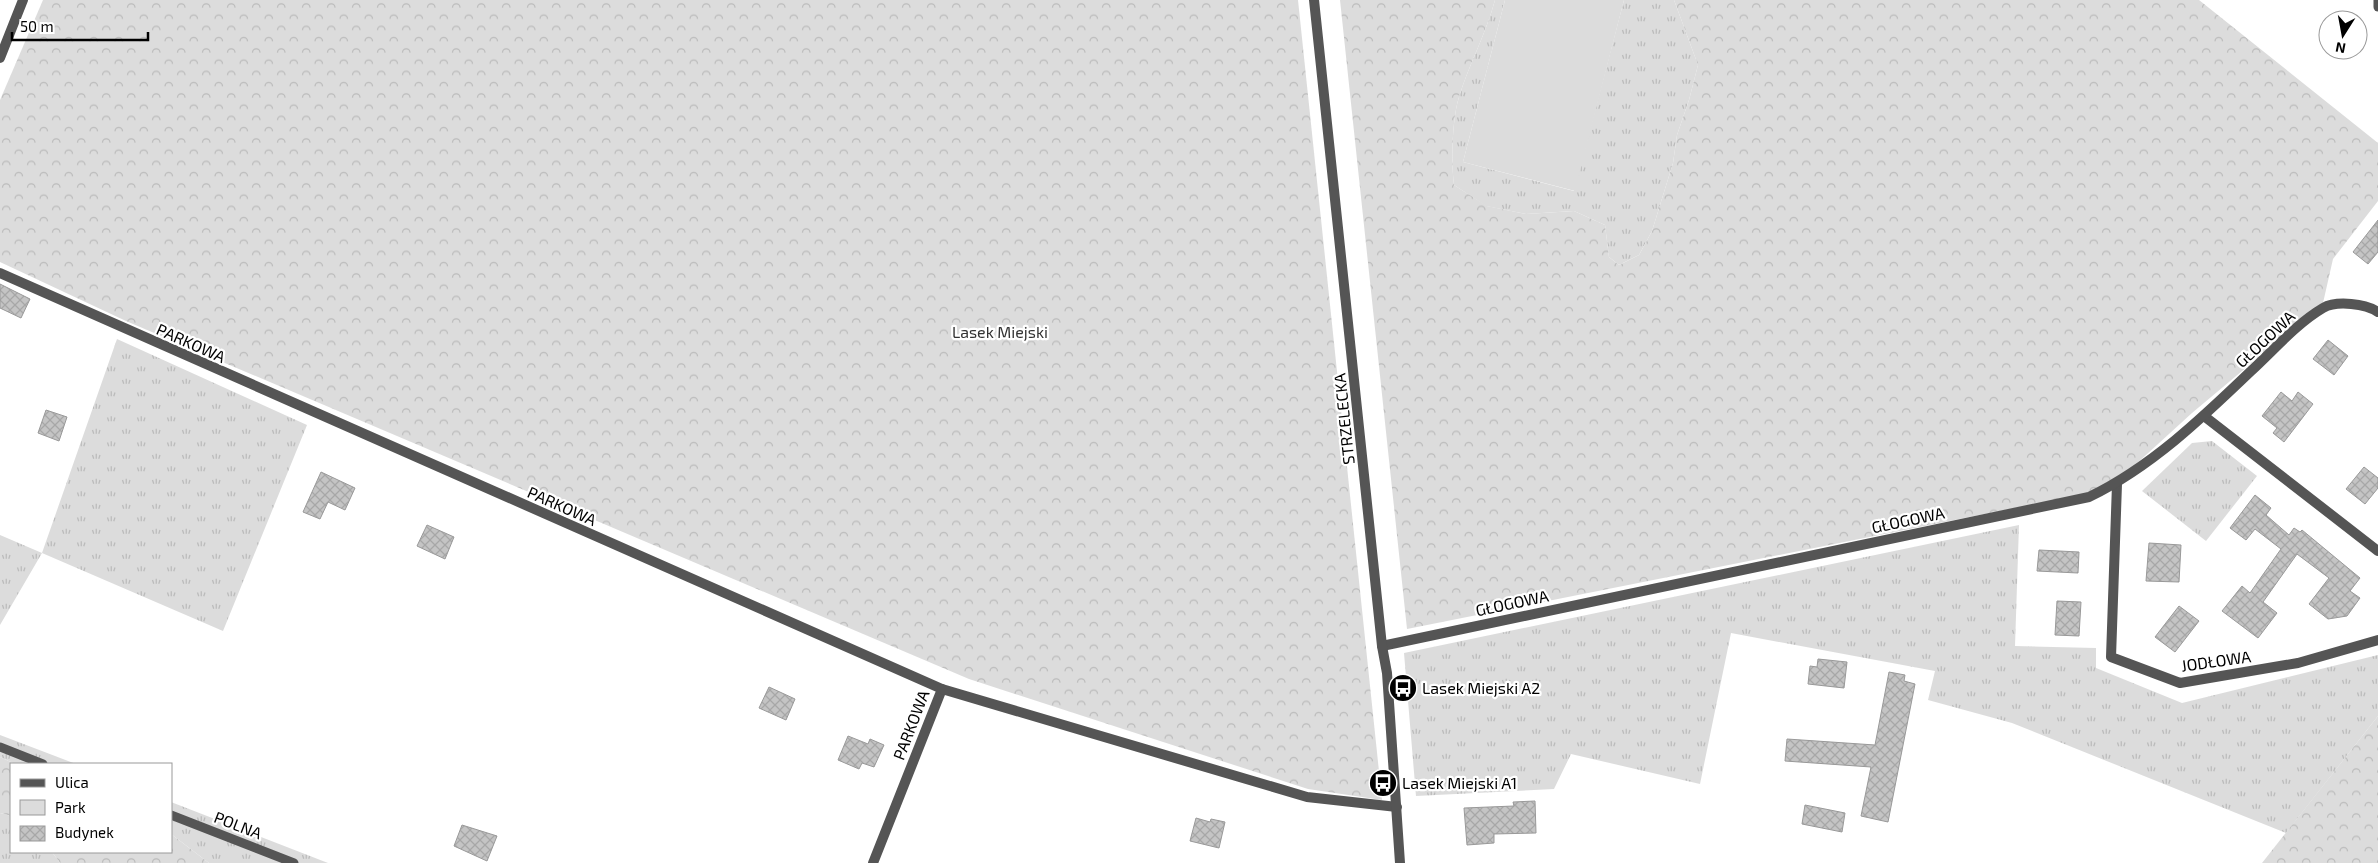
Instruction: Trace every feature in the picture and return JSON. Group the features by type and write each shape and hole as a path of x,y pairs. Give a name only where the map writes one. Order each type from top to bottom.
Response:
{"street":[{"path":"0,58 24,0"},
{"name":"STRZELECKA","path":"1314,0 1382,646 1387,673 1400,863"},
{"name":"PARKOWA","path":"0,273 942,689 874,863"},
{"name":"GŁOGOWA","path":"1382,646 2089,497 2117,484 2204,416 2302,323 2324,307 2336,304 2354,305 2372,308 2378,312"},
{"path":"2204,416 2378,551"},
{"name":"JODŁOWA","path":"2117,484 2111,657 2180,683 2298,663 2378,640"},
{"path":"942,689 1306,797 1397,807"}],"lane":[{"path":"2378,0 2378,7"},
{"path":"0,747 40,763"},
{"name":"POLNA","path":"172,814 294,863"}],"green space":[{"name":"Lasek Miejski","path":"43,0 1298,0 1382,800 1308,789 969,679 126,321 0,262 0,100"},
{"path":"1340,0 1495,0 1457,106 1453,141 1454,185 1487,206 1526,214 1574,211 1605,225 1609,257 1619,265 1639,255 1652,231 1673,163 1677,135 1698,65 1674,0 2199,0 2378,143 2378,201 2333,259 2323,303 2192,413 2135,465 2090,493 1407,629"},
{"path":"1495,0 1505,0 1463,162 1574,191 1624,0 1674,0 1698,65 1677,135 1673,163 1652,231 1639,255 1619,265 1609,257 1605,225 1574,211 1526,214 1486,206 1454,185 1453,141 1457,106"},
{"path":"1505,0 1624,0 1575,191 1463,162"},
{"path":"117,339 307,425 223,631 42,553"},
{"path":"2212,441 2257,476 2206,541 2142,491 2192,443"},
{"path":"2019,525 2015,646 2096,648 2096,668 2182,703 2378,655 2378,716 2286,833 2012,723 1928,700 1935,671 1731,633 1700,784 1571,754 1554,789 1416,796 1404,653"},
{"path":"0,535 42,553 0,625"},
{"path":"2378,716 2378,863 2262,863"},
{"path":"0,735 73,763 13,763 0,757"},
{"path":"0,757 13,763 10,763 10,816 0,813"},
{"path":"172,802 328,863 209,863 172,835"},
{"path":"0,813 10,816 10,853 53,853 60,863 0,863"},
{"path":"172,835 209,863 60,863 53,853 172,853"}],"building":[{"path":"2378,220 2378,252 2368,264 2353,252"},
{"path":"0,284 30,299 21,318 0,308"},
{"path":"2328,340 2348,356 2334,375 2313,359"},
{"path":"2281,392 2292,401 2298,392 2313,404 2284,442 2273,433 2277,428 2262,416"},
{"path":"46,410 67,417 59,441 38,433"},
{"path":"2364,467 2378,478 2378,488 2365,504 2346,489"},
{"path":"321,472 355,488 345,510 328,502 320,519 303,512"},
{"path":"2255,495 2271,508 2266,515 2289,535 2294,528 2300,532 2302,530 2360,578 2350,591 2360,598 2347,616 2328,619 2309,604 2329,578 2297,554 2263,602 2277,613 2258,638 2222,611 2242,586 2250,593 2281,549 2255,529 2246,540 2230,528"},
{"path":"427,525 454,537 445,559 417,546"},
{"path":"2149,543 2181,545 2179,582 2146,581"},
{"path":"2039,550 2079,552 2078,573 2037,571"},
{"path":"2057,601 2081,602 2079,636 2055,635"},
{"path":"2179,606 2199,621 2175,652 2155,637"},
{"path":"1818,659 1847,662 1844,688 1808,684 1810,666 1817,667"},
{"path":"1889,672 1905,675 1904,681 1915,684 1888,822 1861,816 1871,767 1785,761 1787,739 1875,745"},
{"path":"769,687 795,699 786,720 759,708"},
{"path":"848,736 868,744 870,739 884,745 874,767 862,763 859,769 838,760"},
{"path":"1535,801 1536,833 1494,834 1494,843 1467,845 1464,808 1514,806 1513,802"},
{"path":"1805,805 1845,813 1842,832 1802,824"},
{"path":"1196,818 1210,822 1211,819 1225,822 1219,848 1190,841"},
{"path":"462,825 497,836 487,861 454,846"}],"place":[{"name":"Lasek Miejski A2","path":"1403,688"},
{"name":"Lasek Miejski A1","path":"1383,783"}]}
